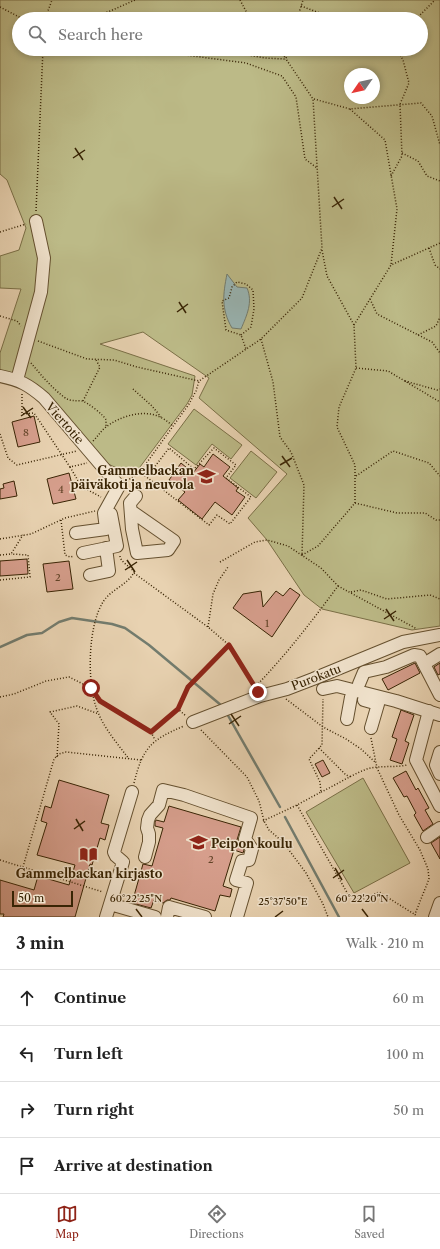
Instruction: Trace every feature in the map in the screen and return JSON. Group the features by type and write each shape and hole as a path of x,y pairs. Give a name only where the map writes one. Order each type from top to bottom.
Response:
{"street":[{"path":"20,385 24,355 41,292 44,258 36,221"},
{"name":"Viertotie","path":"0,376 34,390 44,398 119,486"},
{"path":"76,533 106,529 104,513 107,501 119,486"},
{"path":"131,511 130,503 136,496"},
{"path":"83,553 117,546 107,501"},
{"path":"90,575 109,571 106,548"},
{"name":"Purokatu","path":"193,722 232,707 258,692 278,691 313,679 404,642 440,635"},
{"path":"424,664 440,654"},
{"path":"364,672 386,667 414,655 420,656 440,695"},
{"path":"358,684 364,672 360,660"},
{"path":"313,679 315,684 323,689 378,704 371,728"},
{"path":"323,689 337,686 396,701 434,713 416,760 440,806"},
{"path":"347,720 352,697"},
{"path":"440,752 436,765 440,774"},
{"path":"145,857 149,842 147,828 148,820 158,805 163,790 184,795 251,818 245,839 252,849 249,860 242,861 236,880 248,883 237,917"},
{"path":"106,917 123,862 114,852 132,792"},
{"path":"427,837 440,828"},
{"path":"111,899 155,917"},
{"path":"435,917 440,903"},
{"path":"167,917 170,907 205,917"}],"path":[{"path":"48,12 52,0"},
{"path":"108,12 135,0"},
{"path":"240,0 247,12"},
{"path":"299,12 303,0"},
{"path":"423,12 435,0"},
{"path":"301,6 317,12"},
{"path":"0,7 12,13"},
{"path":"0,232 36,221 43,56"},
{"path":"200,56 246,63 282,76 296,97 305,159 317,168"},
{"path":"254,56 286,59"},
{"path":"284,56 313,99 322,248 327,276 354,325 356,368 339,407 337,427 355,465 355,502 318,546 302,555"},
{"path":"391,176 402,156 400,104 409,82 401,56"},
{"path":"313,99 350,109 421,103 432,116 440,145"},
{"path":"350,109 385,140 397,209 391,265 354,325"},
{"path":"402,153 418,161 427,176 440,181"},
{"path":"391,265 440,243"},
{"path":"119,486 140,472 189,404 196,391 199,381 261,340 302,298 322,248"},
{"path":"429,248 435,265 440,268"},
{"path":"241,336 251,327 254,309 252,290 246,284 237,282 232,287 229,298 222,301 226,330 241,336 246,349"},
{"path":"370,299 377,314 432,342 440,353"},
{"path":"0,316 17,321 29,338 87,359 114,360 199,381"},
{"path":"417,335 436,326 440,317"},
{"path":"261,340 273,382 280,437 291,452 304,485 302,555"},
{"path":"24,355 35,369 57,392 66,399 84,401 96,409 106,421 106,427"},
{"path":"84,401 101,368 96,360"},
{"path":"356,368 388,371 440,402"},
{"path":"403,380 437,390 440,389"},
{"path":"0,539 31,534 61,520 105,508 107,501 88,490 83,489 62,454 34,413 22,414 20,385"},
{"path":"133,390 152,406 161,417 173,426"},
{"path":"89,444 106,427 125,417 136,414 149,414 161,417"},
{"path":"0,434 8,458 17,465 80,450"},
{"path":"140,472 209,525 217,515 230,524 251,497 226,478 236,465 214,448 194,469 169,448 147,477"},
{"path":"355,476 393,451 429,463 440,476"},
{"path":"70,467 91,462"},
{"path":"100,477 104,489"},
{"path":"355,502 397,513 425,513 436,520 440,520"},
{"path":"61,520 65,555 70,557 83,553"},
{"path":"11,554 23,535"},
{"path":"220,562 255,542 267,540 288,546 321,568 338,586 421,631 425,637"},
{"path":"119,551 120,559 134,572 208,627 229,645 258,692 276,665 338,586"},
{"path":"0,555 28,555 30,577 0,580"},
{"path":"208,627 213,594 219,580 228,567"},
{"path":"129,759 110,735 99,714 91,688 90,645 97,616 103,603 110,593 131,578 134,572"},
{"path":"350,593 361,590 387,599 430,595 440,599"},
{"path":"151,732 178,709 190,685 229,645"},
{"path":"0,697 14,694 46,681 69,676 91,688 100,701 151,732 155,740"},
{"path":"321,792 320,782 309,759 322,745 323,689"},
{"path":"278,691 322,727 346,739 361,749 375,762"},
{"path":"57,757 58,724 50,712 77,706 99,714"},
{"path":"178,709 193,722 247,777 259,801 264,821 269,830 283,842 306,874 324,904 328,917"},
{"path":"132,792 140,760 149,746 155,740 173,730 193,722"},
{"path":"371,728 377,768 399,815 420,850 428,869 429,879 415,914 416,917"},
{"path":"319,748 346,775 351,777"},
{"path":"23,867 54,759 59,754 66,752 140,760"},
{"path":"264,821 367,769 383,767 394,768 417,762"},
{"path":"297,805 349,896 360,900 378,892 415,914"},
{"path":"0,860 111,899"}],"shaded area":[{"path":"0,0 440,0 440,626 412,630 322,609 304,595 267,540 248,518 287,474 199,398 209,378 143,332 100,344 195,376 192,395 187,404 137,471 116,468 105,462 56,406 0,371 0,353 21,289 0,288 0,256 19,250 26,228 7,180 0,174"},
{"path":"194,409 242,445 231,459 212,444 196,465 168,444"},
{"path":"251,451 277,472 256,498 230,478"},
{"path":"363,778 410,863 354,893 306,812"}],"water":[{"path":"227,274 237,287 247,288 249,293 248,308 241,329 232,328 226,314 224,295"}],"building":[{"path":"34,416 40,442 18,447 12,422"},
{"path":"213,454 230,467 223,476 238,488 236,491 245,497 232,515 215,502 202,519 178,500 185,492 169,480 181,463 193,473 200,464 204,467"},
{"path":"69,473 76,499 53,504 47,479"},
{"path":"14,481 17,496 0,499 0,489 4,488 3,484"},
{"path":"27,559 28,574 0,576 0,561"},
{"path":"69,561 73,589 47,592 43,564"},
{"path":"290,588 300,595 272,637 233,608 243,594 261,591 263,607 276,591 283,596"},
{"path":"415,663 420,673 388,690 382,679"},
{"path":"440,663 440,674 438,675 434,667"},
{"path":"401,710 414,715 405,741 409,743 402,764 390,760 397,739 392,737"},
{"path":"323,760 330,773 322,777 315,764"},
{"path":"406,771 416,790 418,788 429,808 425,810 433,824 423,831 414,815 416,813 407,796 404,797 393,778"},
{"path":"59,780 109,795 101,823 109,825 105,840 100,838 92,865 90,864 75,917 3,917 4,914 0,914 0,880 34,890 38,876 69,885 75,865 37,855 47,823 41,821 45,806 51,808"},
{"path":"169,806 241,827 236,843 239,844 244,850 243,853 234,850 223,886 232,889 230,897 220,895 215,911 171,898 163,903 154,900 151,908 132,903 143,864 152,866 163,828 155,826 155,822 156,820 164,822"},
{"path":"440,837 440,859 431,843"}],"waterway":[{"path":"0,647 27,635 42,633 59,622 72,618 112,624 125,628 149,645 222,706"},
{"path":"226,712 280,807"},
{"path":"285,817 339,917"}],"place":[{"name":"Gammelbackan päiväkoti ja neuvola","path":"207,477"},
{"name":"Peipon koulu","path":"198,843"},
{"name":"Gammelbackan kirjasto","path":"89,854"}],"route":[{"path":"91,688 100,701 151,732 178,709 188,687 229,645 258,692"}]}
